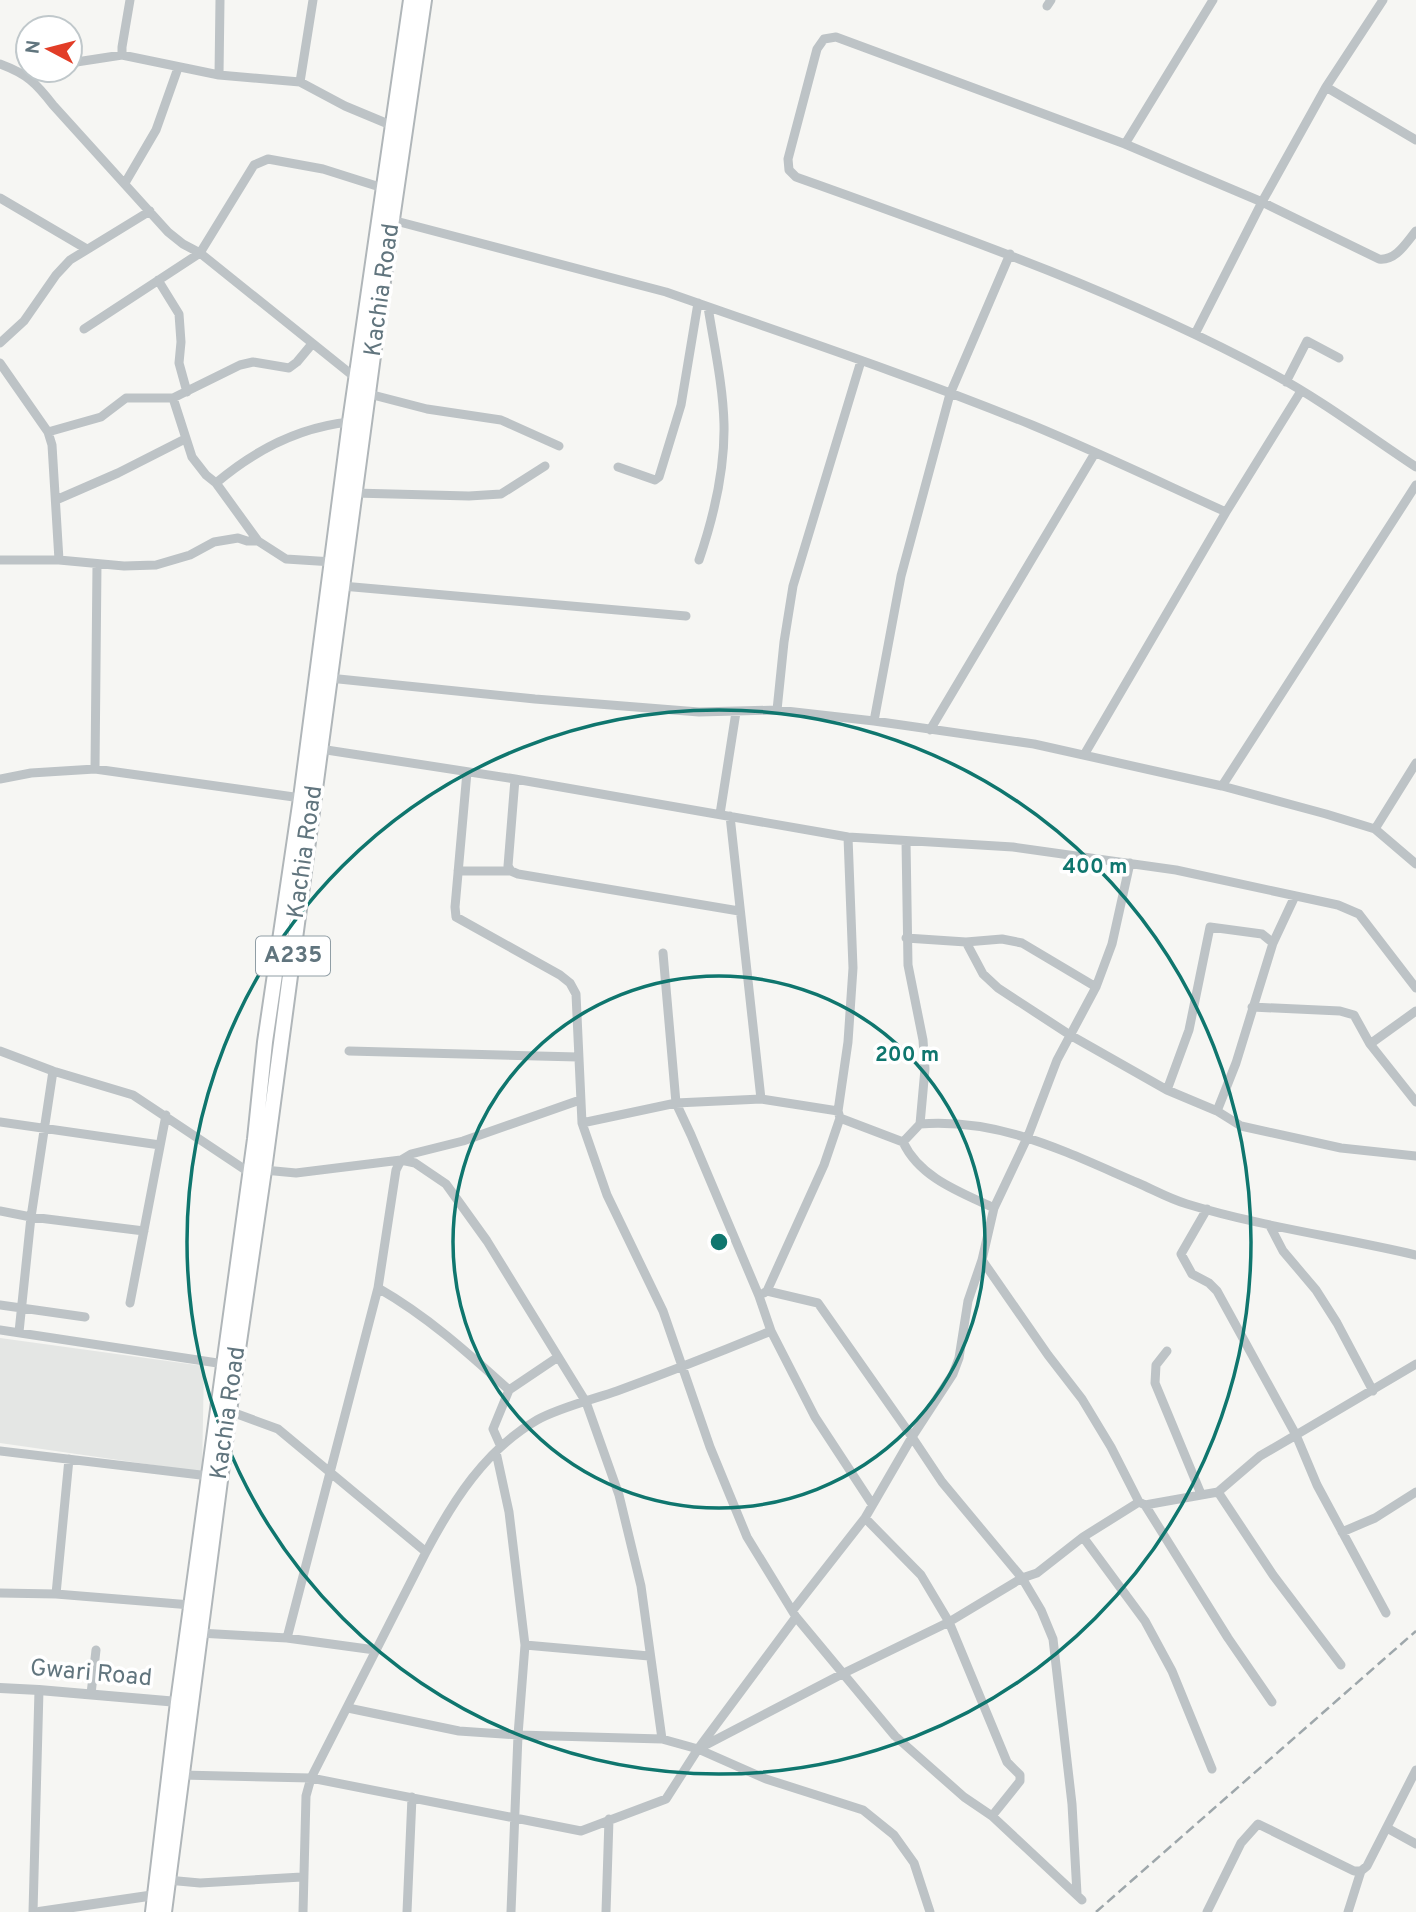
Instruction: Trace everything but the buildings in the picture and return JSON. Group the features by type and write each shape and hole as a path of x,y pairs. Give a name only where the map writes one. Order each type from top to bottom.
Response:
{"highway":[{"name":"Kachia Road","path":"262,1140 265,1042 411,0"},
{"name":"Kachia Road","path":"153,1912 178,1702 224,1364 262,1140 320,749 424,0"},
{"name":"Kachia Road","path":"164,1912 229,1411 257,1171"}],"street":[{"path":"122,55 121,47 130,0"},
{"path":"219,75 220,0"},
{"path":"300,82 313,0"},
{"path":"1125,144 1213,0"},
{"path":"1195,334 1262,202 1326,88 1383,0"},
{"path":"1416,231 1393,257 1387,260 1379,259 1262,202 1125,144 836,37 824,39 817,49 788,159 789,170 796,177 1010,254 1195,334 1301,391 1416,467"},
{"path":"84,61 122,55 219,75 300,82 345,106 393,126"},
{"path":"125,183 156,130 178,68"},
{"path":"37,84 168,232 200,253 357,379"},
{"path":"1326,88 1416,140"},
{"path":"84,329 200,253 254,165 260,160 268,159 323,169 383,188"},
{"path":"0,198 85,248"},
{"path":"0,343 24,321 69,260 150,211"},
{"path":"392,220 666,292 1031,425 1226,512"},
{"path":"874,721 901,576 950,394 1010,254"},
{"path":"158,280 179,314 179,363 187,392"},
{"path":"618,467 655,480 659,477 681,405 703,305"},
{"path":"699,560 712,523 722,473 724,422 703,305"},
{"path":"1286,382 1307,341 1339,358"},
{"path":"48,432 101,417 126,398 173,398 240,365 253,362 289,368 312,344"},
{"path":"777,710 783,642 793,586 861,361"},
{"path":"0,363 48,432 52,445 59,560"},
{"path":"1084,755 1226,512 1301,391"},
{"path":"369,394 427,410 501,420 559,446"},
{"path":"173,398 185,439 198,467 216,483 258,541 286,559 333,562"},
{"path":"216,483 236,466 271,445 305,431 350,422"},
{"path":"56,500 185,439"},
{"path":"930,730 1095,453"},
{"path":"354,493 469,496 501,494 545,466"},
{"path":"1222,786 1416,485"},
{"path":"0,561 59,560 156,565 190,555 214,542 238,538 258,541"},
{"path":"95,769 97,564"},
{"path":"342,586 686,616"},
{"path":"329,678 699,712 777,710 1034,744 1222,786 1375,829 1416,863"},
{"path":"736,712 725,815 761,1099"},
{"path":"320,749 515,779 848,837 1013,847 1176,870 1338,905 1359,914 1416,988"},
{"path":"1375,829 1416,763"},
{"path":"0,779 30,773 95,769 301,798"},
{"path":"467,772 456,918 560,975 570,983 576,994 582,1123 607,1195 663,1311 710,1447 747,1537 795,1613 895,1736 964,1797 992,1815 1079,1897 1072,1804 1053,1639 1041,1611 1022,1578 942,1482 818,1303 763,1293"},
{"path":"511,871 508,866 515,779"},
{"path":"763,1293 824,1165 839,1115 853,968 848,837"},
{"path":"903,1142 920,1124 925,1069 923,1040 908,965 906,841"},
{"path":"181,1775 311,1779 581,1831 666,1799 698,1749 865,1518 912,1437 953,1374 959,1359 968,1301 982,1260 994,1208 1028,1136 1057,1060 1096,987 1112,944 1130,863"},
{"path":"458,871 511,871 739,911"},
{"path":"1217,1111 1236,1063 1273,943 1295,896"},
{"path":"1167,1090 1189,1031 1210,927 1262,934 1273,943"},
{"path":"906,938 966,942 1002,939 1023,943 1096,987"},
{"path":"966,942 983,974 998,988 1070,1035 1167,1090 1217,1111 1241,1126 1341,1148 1416,1156"},
{"path":"663,953 676,1103 763,1293 771,1331 816,1417 872,1504"},
{"path":"1252,1007 1340,1011 1354,1015 1370,1044 1416,1102"},
{"path":"1370,1044 1416,1011"},
{"path":"0,1051 53,1071 133,1095 257,1171 296,1173 401,1160 415,1163 446,1184 488,1241 586,1402 619,1495 641,1586 662,1739"},
{"path":"349,1051 578,1057"},
{"path":"19,1332 31,1217 53,1071"},
{"path":"582,1123 676,1103 761,1099 839,1115 903,1142 908,1153 936,1180 994,1208"},
{"path":"287,1639 378,1289 396,1170 401,1160 411,1154 463,1141 580,1101"},
{"path":"130,1303 166,1115"},
{"path":"0,1122 160,1145"},
{"path":"920,1124 971,1124 1028,1136 1185,1203 1270,1226 1416,1255"},
{"path":"1207,1209 1181,1254 1192,1274 1209,1283 1217,1291 1296,1435 1317,1485 1385,1613"},
{"path":"0,1211 144,1231"},
{"path":"1270,1226 1283,1251 1316,1290 1337,1323 1373,1391"},
{"path":"982,1260 1082,1399 1142,1503 1272,1702"},
{"path":"378,1289 411,1307 458,1343 509,1390"},
{"path":"0,1305 85,1317"},
{"path":"0,1330 224,1364"},
{"path":"303,1912 306,1796 311,1779 426,1552 468,1481 498,1450 538,1419 681,1368 771,1331"},
{"path":"1167,1351 1156,1365 1155,1383 1201,1494"},
{"path":"511,1912 518,1735 525,1645 509,1513 493,1429 509,1390 558,1357"},
{"path":"698,1749 949,1622 1022,1578 1037,1573 1083,1537 1142,1503 1218,1492 1260,1456 1416,1364"},
{"path":"229,1411 278,1429 426,1552"},
{"path":"0,1451 209,1476"},
{"path":"56,1594 69,1459"},
{"path":"1218,1492 1273,1575 1341,1665"},
{"path":"1342,1532 1375,1518 1416,1492"},
{"path":"865,1518 921,1575 949,1622 1007,1762 1020,1775 1020,1781 992,1815"},
{"path":"1083,1537 1145,1621 1172,1671 1212,1769"},
{"path":"0,1593 56,1594 191,1605"},
{"path":"199,1633 287,1639 375,1650"},
{"path":"525,1645 649,1656"},
{"path":"91,1694 96,1650"},
{"name":"Gwari Road","path":"0,1688 178,1702"},
{"path":"33,1912 39,1690"},
{"path":"348,1708 459,1731 662,1739 698,1749 766,1779 863,1810 894,1835 914,1863 930,1912"},
{"path":"1348,1912 1361,1871 1367,1866 1416,1770"},
{"path":"407,1912 412,1797"},
{"path":"606,1912 609,1819"},
{"path":"1207,1912 1241,1843 1258,1824 1354,1871 1361,1871"},
{"path":"1387,1828 1416,1844"},
{"path":"167,1880 200,1883 302,1877"},
{"path":"39,1912 155,1895"}],"shaded area":[{"path":"0,1338 204,1366 202,1472 0,1443"}],"railway":[{"path":"1096,1912 1416,1631"}]}
